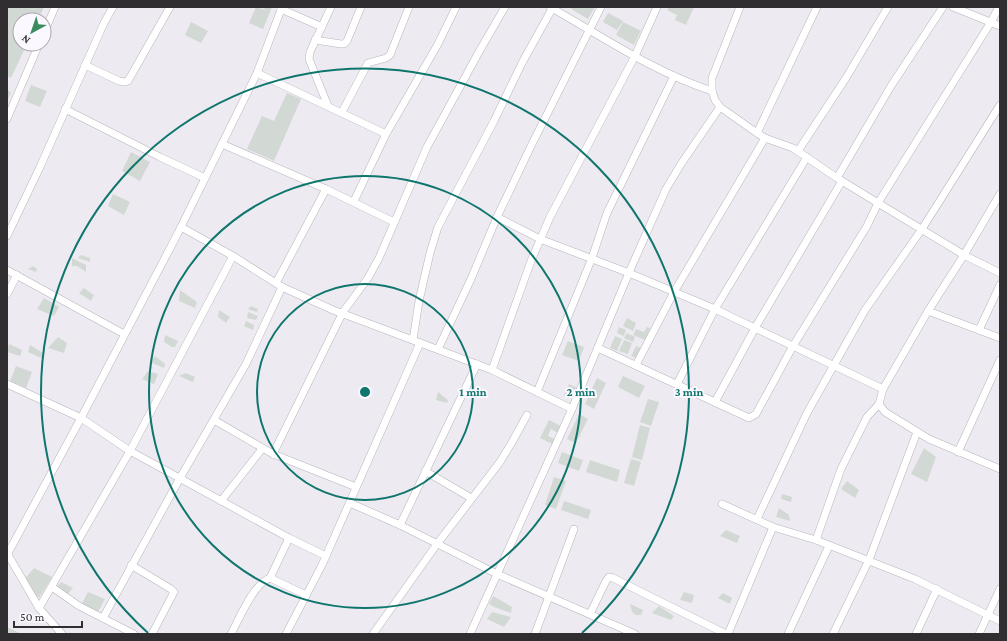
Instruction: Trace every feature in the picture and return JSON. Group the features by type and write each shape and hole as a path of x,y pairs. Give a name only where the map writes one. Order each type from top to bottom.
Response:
{"street":[{"path":"7,236 104,23 113,7"},
{"path":"85,65 119,82 128,81 170,7"},
{"path":"328,106 309,59 315,40 331,7"},
{"path":"315,40 344,44 347,41 361,7"},
{"path":"342,112 368,63 386,58 390,55 409,7"},
{"path":"354,201 386,134 438,44 456,7"},
{"path":"273,454 343,312 372,271 379,258 427,147 505,7"},
{"path":"286,634 326,556 350,503 416,342 419,301 430,253 438,227 552,7 635,56 674,76 712,91"},
{"path":"438,350 471,279 497,217 601,7"},
{"path":"492,370 531,261 550,217 635,56 657,7"},
{"path":"740,7 712,78 712,91 715,100 720,107 765,138 793,148 878,203 964,255 1000,273"},
{"path":"757,133 817,7"},
{"path":"798,151 846,78 888,7"},
{"path":"715,402 891,86 943,7"},
{"path":"953,7 1000,26"},
{"path":"598,348 749,418 756,414 793,346 867,226 878,203 992,22 999,7"},
{"path":"62,634 39,608 7,554 81,418 181,227 257,73 281,8 322,27"},
{"path":"7,119 36,52"},
{"path":"257,73 386,134"},
{"path":"537,392 592,258 607,213 674,76"},
{"path":"756,519 808,413 865,310 922,229 1000,105"},
{"path":"470,634 572,409 666,189 681,164 720,107"},
{"path":"66,109 205,178"},
{"path":"636,365 674,292 765,138"},
{"path":"222,144 326,188 394,222"},
{"path":"677,384 716,309 807,158"},
{"path":"103,618 131,565 246,364 279,285 326,188"},
{"path":"816,540 842,469 867,416 879,404 883,389 928,311 964,255 1000,194"},
{"path":"497,217 540,239 592,258 716,309 883,389"},
{"path":"181,227 233,256 279,285 333,310 343,312 416,342 492,370 572,409"},
{"path":"39,608 130,451 233,256"},
{"path":"7,270 124,334"},
{"path":"7,294 17,275"},
{"path":"979,330 1000,285"},
{"path":"928,311 1000,338"},
{"path":"958,452 1000,360"},
{"path":"400,525 477,364"},
{"path":"7,384 81,418 130,451 289,538 326,556"},
{"path":"879,404 885,412 929,440 1000,469"},
{"path":"373,634 436,544 500,462 527,415"},
{"path":"214,420 262,449 356,487"},
{"path":"833,634 869,560 917,432"},
{"path":"221,501 262,449"},
{"path":"425,471 471,498"},
{"path":"350,503 400,525 496,574 590,614 622,631 635,634"},
{"path":"722,504 773,527 816,540 869,560 936,589 1000,621"},
{"path":"590,614 609,577 727,634 773,527"},
{"path":"535,634 574,528"},
{"path":"231,634 260,585 265,580 270,578 289,538"},
{"path":"788,634 830,546"},
{"path":"131,565 174,592 152,634"},
{"path":"270,578 306,595"},
{"path":"52,587 79,606 134,634"},
{"path":"925,634 917,632 936,589"},
{"path":"979,634 989,616 1000,590"}],"building":[{"path":"7,7 44,7 42,12 12,12 12,52 23,52 11,78 7,76"},
{"path":"256,7 268,11 261,7 272,7 263,29 249,23"},
{"path":"573,7 595,7 588,19 571,9"},
{"path":"669,7 694,7 686,25 675,20 677,15 667,10"},
{"path":"608,13 623,21 617,30 603,22"},
{"path":"191,22 208,31 201,43 185,35"},
{"path":"623,22 641,31 634,45 616,35"},
{"path":"31,85 47,91 40,107 25,101"},
{"path":"7,90 11,92 7,102"},
{"path":"287,93 301,99 274,161 247,149 262,116 274,121"},
{"path":"131,152 150,162 140,181 122,171"},
{"path":"113,194 130,202 124,215 108,206"},
{"path":"81,255 90,258 90,262 78,258"},
{"path":"72,258 86,265 86,272 77,266 72,266"},
{"path":"33,266 37,269 36,272 28,269"},
{"path":"84,288 94,295 91,301 79,293"},
{"path":"180,290 197,302 195,308 179,301"},
{"path":"44,298 59,307 54,316 37,309"},
{"path":"251,306 258,309 257,312 248,309"},
{"path":"219,310 230,317 226,323 218,317"},
{"path":"248,312 258,316 256,320 247,318"},
{"path":"627,318 636,323 633,331 623,326"},
{"path":"246,321 254,325 253,330 244,326"},
{"path":"619,327 626,330 624,336 617,333"},
{"path":"647,327 650,328 645,340 633,335 636,329 644,332"},
{"path":"627,333 635,337 633,342 624,338"},
{"path":"165,335 178,341 175,347 172,347 164,342"},
{"path":"615,336 622,339 617,351 610,348"},
{"path":"58,337 67,343 64,353 48,348"},
{"path":"624,340 632,343 628,354 619,351"},
{"path":"568,341 584,347 579,361 562,355"},
{"path":"9,344 22,350 20,356 7,352"},
{"path":"30,345 43,353 41,358 28,352"},
{"path":"636,346 641,348 636,358 631,356"},
{"path":"155,356 165,364 164,368 150,362"},
{"path":"16,366 32,372 26,388 10,381"},
{"path":"148,371 158,374 154,384 142,379"},
{"path":"186,373 195,377 193,382 179,376"},
{"path":"623,376 645,386 639,398 618,387"},
{"path":"597,378 606,383 594,409 585,404"},
{"path":"569,384 578,388 573,399 564,395"},
{"path":"438,392 448,400 447,403 436,400"},
{"path":"648,399 659,402 651,426 640,422"},
{"path":"579,414 588,419 576,443 567,439"},
{"path":"549,420 561,426 558,433 551,429 548,436 555,439 552,444 540,438"},
{"path":"640,425 650,428 642,460 632,457"},
{"path":"924,448 936,457 927,482 911,474"},
{"path":"562,452 583,460 579,471 558,463"},
{"path":"631,459 641,462 634,486 624,483"},
{"path":"590,460 620,470 617,482 586,472"},
{"path":"554,477 566,481 556,509 545,505"},
{"path":"847,481 859,490 855,498 841,489"},
{"path":"782,494 792,497 791,502 781,499"},
{"path":"564,501 591,510 588,519 561,510"},
{"path":"779,508 789,515 790,521 776,517"},
{"path":"726,530 740,536 737,543 720,536"},
{"path":"34,568 52,577 39,598 23,581"},
{"path":"61,582 73,588 67,595 55,589"},
{"path":"88,592 105,599 98,612 80,607"},
{"path":"684,592 694,595 692,603 680,600"},
{"path":"723,593 732,598 730,604 718,598"},
{"path":"493,596 512,607 511,613 489,604"},
{"path":"630,604 643,610 641,615 636,615 632,612"},
{"path":"659,606 674,616 671,620 652,613"},
{"path":"492,612 511,617 504,627 487,619"},
{"path":"7,627 22,634 7,634"}]}
